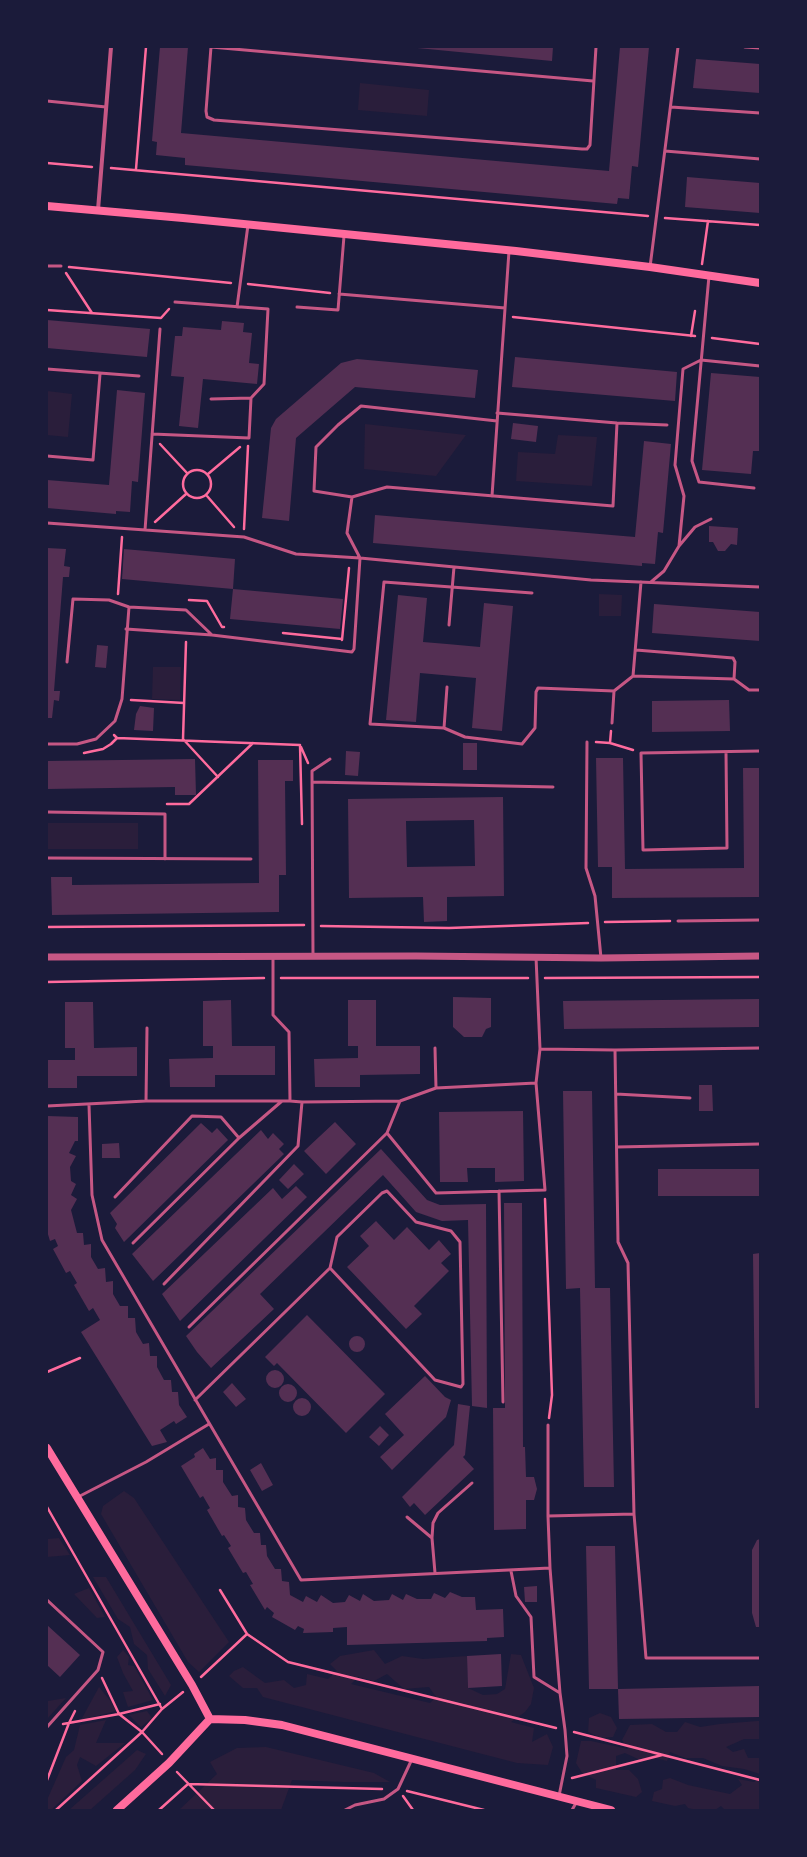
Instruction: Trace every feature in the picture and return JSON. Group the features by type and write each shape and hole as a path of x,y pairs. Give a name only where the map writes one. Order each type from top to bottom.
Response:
{"main road":[{"path":"47,206 509,251 650,267 760,283"},
{"path":"47,1448 192,1686 210,1719"},
{"path":"117,1810 169,1763 210,1719 245,1720 282,1725 611,1810"}],"street":[{"path":"98,210 111,47"},
{"path":"47,957 601,958 760,956"}],"lane":[{"path":"593,81 211,47 206,111 207,117 214,120 587,149 590,145 596,47"},
{"path":"650,267 678,47"},
{"path":"745,47 760,48"},
{"path":"47,101 106,107"},
{"path":"671,106 760,113"},
{"path":"665,151 760,159"},
{"path":"237,307 248,225"},
{"path":"297,307 338,310 344,234"},
{"path":"492,496 509,251"},
{"path":"47,266 61,266"},
{"path":"709,276 692,461 699,482 754,488"},
{"path":"339,294 505,308"},
{"path":"152,434 249,438 251,398 264,384 268,309 175,302"},
{"path":"146,530 160,329"},
{"path":"679,546 684,496 675,465 683,369 701,360 760,366"},
{"path":"47,369 139,376"},
{"path":"47,456 93,460 100,374"},
{"path":"211,399 251,398"},
{"path":"497,421 361,406 338,425 316,447 314,492 352,497 387,488 613,506 617,423"},
{"path":"497,413 617,423 667,425"},
{"path":"126,629 212,635 341,652 352,652 354,649 360,558 347,534 352,497"},
{"path":"650,582 664,571 679,546 695,527 711,519"},
{"path":"47,523 244,537 296,554 350,557 591,580 760,587"},
{"path":"449,625 454,567"},
{"path":"532,593 452,588 388,581 384,582 370,724 444,728 465,737 522,744 535,728 536,692 538,688 614,691 634,676 734,679 749,690 760,690"},
{"path":"634,676 641,582"},
{"path":"67,662 73,598 109,600 129,607 186,610 212,635"},
{"path":"47,744 77,744 96,739 116,721 122,699 126,629 129,607"},
{"path":"636,650 733,658 735,662 734,679"},
{"path":"444,728 447,687"},
{"path":"612,723 614,691"},
{"path":"587,742 586,868 595,896 601,958"},
{"path":"726,752 727,848 642,850 641,753 760,751"},
{"path":"312,957 312,771 330,759"},
{"path":"312,782 553,787"},
{"path":"47,812 165,814 165,859"},
{"path":"47,858 252,859"},
{"path":"678,921 760,920"},
{"path":"387,1133 436,1192 545,1190 536,1083 540,1049 536,957"},
{"path":"273,958 273,1015 289,1032 290,1101"},
{"path":"146,1028 146,1101"},
{"path":"435,1048 436,1088"},
{"path":"540,1049 615,1050 760,1048"},
{"path":"615,1050 618,1242 628,1263 634,1514 646,1658 760,1658"},
{"path":"47,1106 146,1101 400,1101 436,1088 536,1083"},
{"path":"616,1094 690,1098"},
{"path":"133,1243 239,1138 282,1101"},
{"path":"189,1327 387,1133 400,1101"},
{"path":"164,1284 298,1146 302,1102"},
{"path":"89,1105 92,1195 102,1240 208,1424 301,1580 550,1568"},
{"path":"116,1197 192,1116 221,1116 239,1138"},
{"path":"617,1147 760,1144"},
{"path":"194,1400 330,1268 337,1237 382,1193 387,1191 416,1222 451,1231 460,1242 463,1384 461,1387 435,1380 330,1268"},
{"path":"499,1191 503,1402"},
{"path":"77,1498 146,1462 208,1424"},
{"path":"548,1425 548,1516 550,1568 560,1693 567,1756 562,1798"},
{"path":"435,1573 432,1538 434,1523 438,1513 472,1483"},
{"path":"548,1516 634,1514"},
{"path":"407,1517 432,1538"},
{"path":"512,1571 516,1596 531,1617 534,1677 560,1693"},
{"path":"47,1600 103,1652 98,1670 48,1726"},
{"path":"345,1810 355,1805 384,1798 398,1789 412,1759"},
{"path":"572,1810 576,1801"}],"path":[{"path":"136,169 146,47"},
{"path":"47,163 136,169 656,217 760,225"},
{"path":"61,266 339,294"},
{"path":"61,266 92,313"},
{"path":"160,329 161,318 175,302"},
{"path":"47,310 161,318"},
{"path":"504,316 760,344"},
{"path":"152,434 187,473"},
{"path":"208,474 249,438"},
{"path":"244,537 249,438"},
{"path":"198,469 208,474 212,485 207,496 196,499 186,494 182,483 187,473 198,469"},
{"path":"146,530 186,494"},
{"path":"207,496 244,537"},
{"path":"122,528 117,597 125,597"},
{"path":"341,652 350,557"},
{"path":"184,600 206,601 222,627 230,627"},
{"path":"282,633 342,639"},
{"path":"187,634 183,739 218,777"},
{"path":"122,699 184,703"},
{"path":"610,743 612,723"},
{"path":"117,738 183,739 300,745 312,771"},
{"path":"587,742 610,743 641,753"},
{"path":"166,804 189,804 253,743"},
{"path":"47,927 312,926 450,928 597,922 678,921"},
{"path":"47,982 273,978 760,977"},
{"path":"545,1190 552,1395 548,1425"},
{"path":"47,1372 80,1358"},
{"path":"47,1507 162,1708"},
{"path":"220,1590 247,1634 288,1662 565,1730 760,1780"},
{"path":"56,1810 142,1732 162,1708 192,1686 247,1634"},
{"path":"98,1670 119,1714 142,1732 188,1784 214,1810"},
{"path":"48,1726 119,1714 160,1704"},
{"path":"47,1780 69,1723 76,1710"},
{"path":"562,1798 571,1778 663,1755"},
{"path":"159,1810 188,1784 398,1789 484,1810"},
{"path":"398,1789 413,1810"},
{"path":"467,1810 468,1806"}],"shaded area":[{"path":"360,83 429,90 427,116 358,110"},
{"path":"47,391 72,394 68,437 47,435"},
{"path":"365,424 466,435 436,476 364,469"},
{"path":"558,435 597,437 592,486 516,481 518,452 555,454"},
{"path":"599,594 622,595 621,616 599,616"},
{"path":"153,667 181,667 180,700 152,699"},
{"path":"47,823 138,823 138,849 47,849"},
{"path":"124,1491 134,1498 229,1642 199,1672 188,1662 101,1514 103,1506"},
{"path":"59,1538 70,1555 47,1557 47,1539"},
{"path":"93,1577 106,1577 171,1685 165,1696 148,1669 147,1655 134,1644 130,1627 118,1619"},
{"path":"89,1588 105,1617 97,1618 74,1594"},
{"path":"123,1650 129,1657 128,1665 134,1666 153,1700 128,1707 123,1692 133,1691 123,1673 117,1657"},
{"path":"374,1650 385,1664 402,1656 423,1659 467,1656 468,1688 483,1695 497,1694 505,1689 511,1654 521,1655 534,1688 531,1704 525,1712 511,1722 534,1728 532,1742 547,1734 553,1747 548,1765 517,1763 263,1697 257,1688 243,1688 229,1676 234,1671 243,1667 265,1683 284,1680 294,1688 306,1685 307,1674 328,1679 337,1671 330,1664 340,1656","holes":["387,1674 404,1689 429,1687 436,1697 430,1703 351,1684 358,1677 374,1681"]},
{"path":"99,1687 112,1703 116,1711 81,1720"},
{"path":"66,1698 47,1719 48,1701"},
{"path":"147,1711 152,1718 141,1727 129,1715"},
{"path":"600,1713 611,1717 617,1728 613,1737 601,1738 588,1732 589,1718"},
{"path":"106,1720 96,1743 125,1743 96,1766 80,1757 77,1765 82,1781 51,1810 47,1810 47,1800 66,1757 74,1750 80,1725"},
{"path":"760,1721 760,1739 744,1739 726,1747 733,1752 744,1749 748,1758 760,1758 760,1774 744,1769 722,1766 703,1758 685,1758 670,1752 667,1761 652,1757 638,1759 625,1753 616,1756 616,1770 629,1770 638,1779 642,1792 636,1797 596,1788 596,1780 582,1773 576,1763 581,1741 591,1741 628,1749 622,1740 630,1725 652,1724 666,1732 677,1732 685,1722 700,1727"},
{"path":"266,1747 374,1773 390,1782 292,1780 281,1810 179,1810 217,1774 210,1762 237,1748"},
{"path":"137,1750 146,1754 135,1770 90,1810 69,1810"},
{"path":"670,1778 688,1785 730,1794 742,1785 738,1779 754,1782 760,1778 760,1810 725,1810 721,1806 715,1810 697,1810 688,1808 685,1804 675,1806 652,1801 654,1792 662,1789 663,1780"}],"building":[{"path":"160,47 188,47 181,133 609,171 620,47 649,47 638,167 632,166 629,199 618,198 617,204 185,165 185,158 156,155 157,142 152,141"},
{"path":"407,47 553,47 552,61"},
{"path":"696,59 760,64 760,93 693,88"},
{"path":"687,177 760,183 760,213 685,207"},
{"path":"47,320 150,329 147,357 47,348"},
{"path":"222,321 244,323 243,332 252,333 249,363 259,364 257,384 203,379 198,428 179,426 184,377 171,376 175,336 182,336 183,327 221,330"},
{"path":"515,357 677,372 675,401 512,387"},
{"path":"357,359 478,370 475,398 355,387 296,438 289,521 262,518 271,428 276,419 341,363"},
{"path":"711,373 760,377 760,451 753,451 751,474 702,470"},
{"path":"117,390 145,393 138,482 132,481 130,512 116,511 116,514 47,508 47,480 109,485"},
{"path":"513,423 538,426 536,442 511,439"},
{"path":"644,441 671,444 663,533 658,532 655,564 642,563 642,566 373,543 375,515 635,537"},
{"path":"709,526 738,528 737,545 731,544 725,551 718,551 713,542 709,542"},
{"path":"47,548 66,549 64,566 70,567 69,577 63,577 54,691 60,691 59,701 54,700 52,718 47,718"},
{"path":"124,549 235,559 233,589 122,579"},
{"path":"233,589 343,599 340,629 230,619"},
{"path":"398,595 427,598 423,642 480,647 484,603 513,606 502,731 472,728 476,678 420,673 416,722 386,720"},
{"path":"654,604 760,612 760,641 652,633"},
{"path":"97,645 108,646 106,668 95,667"},
{"path":"729,700 730,731 652,732 652,701"},
{"path":"140,706 154,708 153,731 134,730 136,714"},
{"path":"463,743 477,743 477,770 463,770"},
{"path":"346,751 360,752 358,776 345,775"},
{"path":"596,758 623,758 625,869 744,868 743,768 760,768 759,897 612,898 612,867 598,867"},
{"path":"195,759 196,795 175,795 175,787 47,789 47,761"},
{"path":"258,760 293,760 293,781 285,781 286,875 279,875 279,912 52,915 51,877 72,877 72,885 259,883"},
{"path":"503,797 504,896 447,897 447,921 424,922 423,897 349,898 348,799","holes":["474,820 475,866 407,867 406,821"]},
{"path":"453,997 491,998 491,1027 486,1029 482,1037 464,1037 453,1027"},
{"path":"760,999 760,1027 564,1029 563,1001"},
{"path":"231,1000 232,1046 275,1046 275,1075 215,1075 215,1087 170,1087 169,1059 213,1058 213,1046 203,1046 203,1001"},
{"path":"348,1000 376,1000 376,1046 420,1046 420,1074 360,1075 360,1087 315,1087 314,1059 358,1058 358,1046 348,1046"},
{"path":"65,1002 93,1002 94,1048 137,1047 137,1076 77,1076 77,1088 47,1088 47,1060 75,1060 75,1048 65,1048"},
{"path":"699,1085 712,1085 713,1111 699,1111"},
{"path":"563,1091 592,1091 595,1288 610,1288 614,1487 584,1487 580,1288 566,1289"},
{"path":"523,1111 524,1181 495,1182 495,1168 467,1168 468,1182 440,1182 439,1112"},
{"path":"47,1116 78,1117 78,1141 75,1141 69,1153 76,1156 70,1167 71,1181 76,1184 71,1195 77,1199 71,1210 77,1233 83,1233 84,1245 91,1244 91,1257 98,1269 105,1268 106,1282 113,1281 113,1294 120,1306 128,1306 128,1318 135,1318 136,1332 143,1344 149,1343 150,1356 157,1356 157,1367 164,1380 171,1380 172,1392 178,1392 179,1405 187,1417 176,1424 174,1421 160,1430 167,1442 152,1446 81,1332 100,1320 93,1308 89,1311 74,1285 77,1283 70,1271 66,1273 53,1249 58,1246 55,1239 50,1241 47,1231"},
{"path":"335,1122 356,1144 326,1174 304,1151"},
{"path":"201,1123 212,1133 217,1128 228,1140 124,1242 115,1228 117,1224 110,1213"},
{"path":"261,1130 268,1139 273,1133 284,1144 279,1149 284,1154 153,1281 132,1254"},
{"path":"119,1143 120,1158 102,1158 102,1144"},
{"path":"381,1149 427,1200 440,1205 486,1204 487,1408 472,1406 468,1220 442,1221 416,1212 383,1175 260,1294 274,1309 211,1368 186,1336"},
{"path":"294,1164 304,1174 288,1189 279,1180"},
{"path":"658,1169 760,1169 760,1196 658,1196"},
{"path":"296,1186 307,1197 180,1321 162,1294 273,1188 282,1199"},
{"path":"504,1203 522,1203 523,1447 525,1447 526,1477 534,1477 537,1489 534,1500 526,1500 526,1529 494,1530 493,1408 505,1408"},
{"path":"376,1221 394,1240 407,1227 429,1250 439,1240 451,1254 441,1263 449,1271 414,1306 422,1314 406,1329 347,1267 369,1246 360,1236"},
{"path":"760,1253 760,1408 755,1408 753,1254"},
{"path":"307,1315 385,1394 346,1433 277,1363 274,1366 265,1357"},
{"path":"354,1336 360,1336 365,1341 363,1350 360,1352 354,1352 349,1347 349,1341"},
{"path":"275,1370 281,1373 284,1379 281,1385 275,1388 269,1385 266,1379 269,1373"},
{"path":"425,1376 445,1397 451,1400 446,1417 392,1470 380,1457 404,1435 385,1414"},
{"path":"232,1383 246,1399 236,1407 223,1392"},
{"path":"288,1384 294,1387 297,1393 294,1399 288,1402 282,1399 279,1393 282,1387"},
{"path":"302,1398 308,1401 311,1407 308,1413 302,1416 296,1413 293,1407 296,1401"},
{"path":"458,1404 470,1406 465,1455 463,1457 474,1469 425,1515 414,1503 410,1507 402,1497 454,1445"},
{"path":"380,1426 389,1435 379,1446 369,1437"},
{"path":"203,1448 210,1459 216,1458 216,1470 223,1470 223,1482 232,1496 238,1495 238,1507 245,1508 246,1520 254,1533 260,1533 261,1545 266,1545 267,1556 275,1569 281,1569 282,1581 289,1582 290,1595 303,1602 306,1596 317,1602 321,1595 333,1603 345,1602 349,1595 360,1601 363,1594 374,1601 389,1600 392,1594 403,1600 406,1594 417,1599 431,1599 434,1593 445,1598 450,1592 462,1597 475,1597 476,1610 503,1609 504,1637 487,1638 487,1641 347,1645 347,1627 333,1628 333,1632 303,1633 304,1629 298,1626 295,1630 272,1617 274,1613 267,1607 265,1610 250,1585 253,1584 246,1572 243,1573 228,1548 231,1546 224,1535 222,1536 207,1510 210,1508 203,1496 200,1498 181,1466 195,1457 194,1454"},
{"path":"261,1463 273,1485 262,1491 250,1470"},
{"path":"760,1539 760,1627 756,1627 752,1613 752,1550 757,1540"},
{"path":"586,1546 615,1546 618,1689 589,1689"},
{"path":"537,1586 537,1602 525,1602 524,1587"},
{"path":"47,1625 80,1655 60,1677 47,1665"},
{"path":"501,1654 502,1686 468,1688 467,1656"},
{"path":"760,1686 760,1717 619,1719 618,1689"}]}
